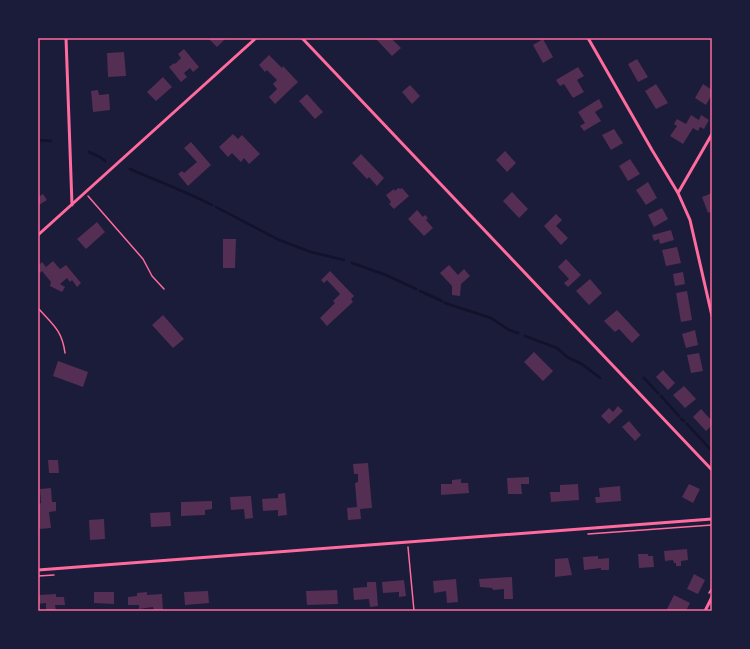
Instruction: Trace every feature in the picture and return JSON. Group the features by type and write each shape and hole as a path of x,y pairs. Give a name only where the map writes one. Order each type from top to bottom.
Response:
{"street":[{"path":"66,38 72,205"},
{"path":"38,235 256,38"},
{"path":"302,38 712,470"},
{"path":"588,38 678,193 690,220 711,303 712,316"},
{"path":"678,193 712,134"},
{"path":"38,570 712,519"},
{"path":"705,611 712,597"}],"path":[{"path":"85,193 143,259 152,276 164,289"},
{"path":"38,308 62,337 64,353"},
{"path":"408,542 414,611"}],"building":[{"path":"208,38 226,38 217,47"},
{"path":"375,38 391,38 401,48 392,56"},
{"path":"543,39 553,57 543,63 533,45"},
{"path":"184,49 199,67 193,72 190,68 184,73 187,77 181,82 169,67 181,58 178,54"},
{"path":"124,52 126,76 108,77 107,53"},
{"path":"269,55 282,68 283,66 298,82 275,104 269,97 277,89 273,84 277,80 267,70 265,72 259,65"},
{"path":"637,59 648,77 638,82 628,64"},
{"path":"578,67 584,76 577,80 584,92 573,98 564,84 560,86 556,80"},
{"path":"163,77 172,87 156,101 147,92"},
{"path":"656,84 668,103 656,109 645,91"},
{"path":"703,84 712,90 712,94 706,105 695,98"},
{"path":"410,85 420,96 412,104 402,92"},
{"path":"98,90 99,95 109,94 110,110 93,112 91,91"},
{"path":"307,94 323,112 315,119 299,101"},
{"path":"599,99 603,107 595,112 601,121 584,131 580,126 585,123 578,112"},
{"path":"691,115 699,120 701,115 709,120 704,129 700,127 698,131 693,128 683,144 670,136 677,126 674,124 677,119 686,124"},
{"path":"614,129 623,143 611,150 602,135"},
{"path":"233,134 238,139 242,135 260,154 249,164 244,158 241,162 232,153 228,157 219,147"},
{"path":"191,142 211,165 188,186 178,174 182,171 184,173 197,162 184,148"},
{"path":"505,151 516,163 507,172 496,160"},
{"path":"361,154 384,178 377,186 369,177 367,179 352,163"},
{"path":"630,159 640,174 628,181 619,166"},
{"path":"648,182 657,198 646,205 636,190"},
{"path":"398,188 402,188 409,196 394,209 389,204 391,202 386,195"},
{"path":"512,192 528,209 519,218 503,201"},
{"path":"712,193 712,211 708,213 702,197"},
{"path":"38,194 40,196 43,194 47,200 39,205"},
{"path":"662,208 668,219 654,227 648,215"},
{"path":"417,210 423,217 425,215 428,218 426,220 433,228 424,236 408,219"},
{"path":"556,214 562,220 556,226 568,238 561,245 544,226"},
{"path":"97,222 105,232 86,249 77,239"},
{"path":"671,230 674,240 660,244 659,239 654,241 652,235"},
{"path":"223,239 236,239 235,268 223,268"},
{"path":"677,247 681,263 666,266 662,250"},
{"path":"566,259 581,275 568,287 564,283 569,279 558,267"},
{"path":"53,261 60,269 66,265 81,283 77,287 72,280 70,282 67,278 60,284 65,287 62,292 50,286 51,282 42,271 40,273 38,266 42,262 46,267"},
{"path":"449,265 458,275 464,269 470,276 461,284 460,296 452,295 452,286 440,273"},
{"path":"330,271 354,296 351,299 353,302 327,326 320,318 335,303 333,301 340,294 327,280 324,283 321,280"},
{"path":"683,272 685,284 675,286 673,274"},
{"path":"590,279 602,293 589,305 576,291"},
{"path":"687,291 692,320 681,322 676,293"},
{"path":"617,310 640,335 632,343 619,329 615,332 604,321"},
{"path":"163,315 184,339 173,348 152,325"},
{"path":"695,330 698,345 686,348 682,334"},
{"path":"534,352 553,371 543,381 524,362"},
{"path":"699,353 703,371 691,373 687,355"},
{"path":"58,361 88,372 83,387 53,376"},
{"path":"663,370 675,383 668,390 656,377"},
{"path":"684,386 696,399 685,408 673,395"},
{"path":"618,406 623,411 609,424 601,416 609,408 613,412"},
{"path":"701,409 712,421 712,425 706,431 693,417"},
{"path":"629,421 641,435 635,441 622,427"},
{"path":"48,460 58,460 59,473 49,473"},
{"path":"368,463 372,508 360,509 361,519 348,520 347,508 357,507 355,483 358,482 358,474 354,474 353,464"},
{"path":"529,477 529,484 521,484 522,494 508,494 507,478"},
{"path":"461,479 461,483 468,483 469,493 441,495 441,484 452,484 452,480"},
{"path":"578,484 579,500 551,502 550,492 560,492 560,485"},
{"path":"689,484 700,489 693,503 682,497"},
{"path":"620,486 621,501 596,503 595,497 600,497 599,488"},
{"path":"51,488 52,502 56,502 56,511 49,512 51,528 39,529 38,504 41,503 40,489"},
{"path":"285,493 287,515 278,516 278,510 263,511 262,499 278,498 278,494"},
{"path":"251,496 253,518 245,519 244,509 231,510 230,497"},
{"path":"212,501 212,509 205,510 205,515 181,516 181,502"},
{"path":"170,512 171,526 151,527 150,513"},
{"path":"104,519 105,539 90,540 89,520"},
{"path":"687,549 688,560 681,561 681,566 676,566 676,563 674,563 673,560 665,561 664,551"},
{"path":"638,554 648,554 648,556 653,556 654,567 639,568"},
{"path":"598,556 598,559 609,558 609,570 601,570 601,568 584,570 583,557"},
{"path":"568,558 572,575 555,577 555,559"},
{"path":"694,574 705,580 698,594 687,589"},
{"path":"512,577 513,599 504,599 504,589 493,590 492,588 480,587 479,579"},
{"path":"456,579 458,602 447,603 446,591 434,593 433,581"},
{"path":"404,580 406,596 399,597 399,592 383,593 382,582"},
{"path":"367,582 376,582 378,606 370,607 369,599 354,600 353,588 367,587"},
{"path":"337,590 338,604 307,605 306,591"},
{"path":"208,591 209,603 185,605 184,592"},
{"path":"94,592 114,592 114,604 94,603"},
{"path":"147,592 147,595 162,594 163,611 154,611 153,607 139,609 139,605 128,605 128,597 137,596 137,593"},
{"path":"56,594 56,597 64,597 65,605 55,605 56,611 46,611 46,603 38,604 38,595"},
{"path":"674,595 690,603 686,611 666,611"}],"waterway":[{"path":"38,140 51,141"},
{"path":"89,152 105,161"},
{"path":"130,169 212,205"},
{"path":"216,207 279,240 311,252 344,260"},
{"path":"352,263 386,275 416,289"},
{"path":"420,291 442,301"},
{"path":"445,303 491,318 509,330 518,333"},
{"path":"525,336 557,348 567,357 582,364 600,378"},
{"path":"644,378 658,393"},
{"path":"661,396 679,416"},
{"path":"687,424 712,451"}]}
